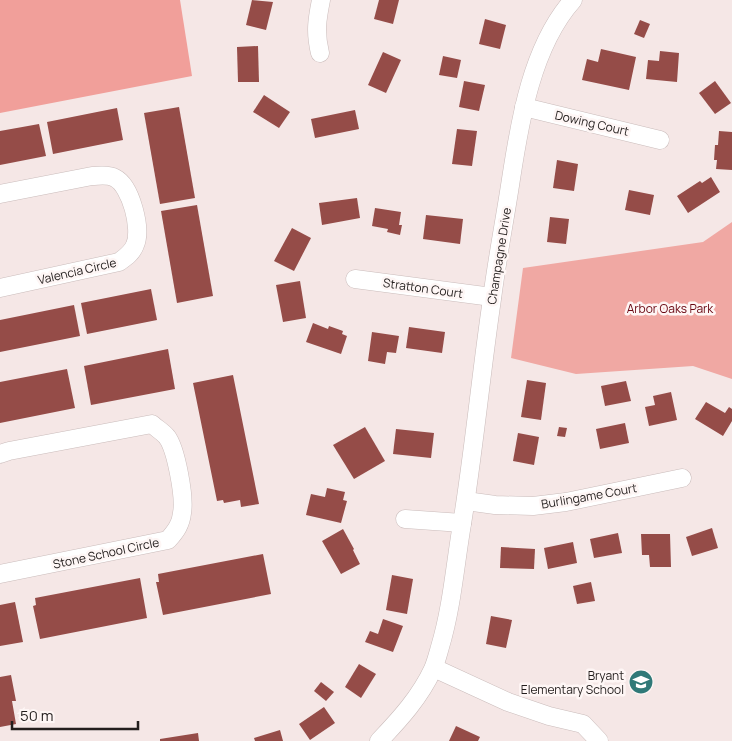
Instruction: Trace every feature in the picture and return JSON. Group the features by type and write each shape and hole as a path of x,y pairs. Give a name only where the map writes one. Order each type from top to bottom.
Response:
{"street":[{"path":"320,53 316,30 321,0"},
{"name":"Champagne Drive","path":"379,741 419,695 434,668 450,606 466,501 492,297 524,107 536,66 565,2"},
{"name":"Dowing Court","path":"524,107 660,140"},
{"name":"Valencia Circle","path":"0,194 106,175 115,178 125,186 130,194 138,233 136,245 130,254 119,262 0,288"},
{"name":"Stratton Court","path":"355,279 492,297"},
{"name":"Stone School Circle","path":"0,454 152,424 167,437 174,454 181,488 183,512 178,529 168,540 0,574"},
{"name":"Burlingame Court","path":"466,501 495,505 533,506 566,502 682,478"},
{"path":"405,518 462,523"},
{"path":"434,668 508,702 549,716 583,724 598,741"}],"green space":[{"name":"Arbor Oaks Park","path":"732,222 732,379 693,366 576,374 511,358 523,268 703,242"}],"shaded area":[{"path":"0,0 180,0 192,76 0,113"}],"building":[{"path":"252,0 273,2 266,30 246,25"},
{"path":"379,0 399,0 393,24 374,19"},
{"path":"485,19 506,25 500,49 479,44"},
{"path":"640,20 650,24 644,38 634,34"},
{"path":"258,46 259,82 238,82 237,47"},
{"path":"601,49 636,57 629,90 582,80 587,59 598,62"},
{"path":"660,51 679,53 677,82 646,79 648,60 659,61"},
{"path":"383,52 401,60 386,93 368,85"},
{"path":"443,56 461,60 457,78 439,75"},
{"path":"464,81 485,85 479,111 459,107"},
{"path":"715,81 731,103 715,114 699,93"},
{"path":"264,95 290,112 279,128 253,112"},
{"path":"179,107 195,198 160,204 144,113"},
{"path":"117,108 123,140 53,154 47,122"},
{"path":"355,110 359,129 315,138 311,119"},
{"path":"39,124 46,156 0,165 0,131"},
{"path":"457,129 477,131 472,166 452,164"},
{"path":"719,131 732,132 732,170 716,169 717,160 714,160 715,145 718,145"},
{"path":"557,160 578,164 574,191 553,188"},
{"path":"711,177 720,192 688,213 677,196 700,181 702,183"},
{"path":"629,190 654,195 650,215 625,210"},
{"path":"357,198 360,218 322,225 319,203"},
{"path":"197,205 213,296 177,303 161,211"},
{"path":"375,208 401,212 399,225 402,225 400,235 387,232 388,229 372,226"},
{"path":"426,215 463,219 460,244 423,239"},
{"path":"550,217 569,219 566,244 547,242"},
{"path":"292,228 311,238 294,271 274,261"},
{"path":"300,281 306,318 283,322 276,285"},
{"path":"151,289 157,320 87,334 81,303"},
{"path":"74,305 80,336 0,352 0,320"},
{"path":"313,323 328,329 329,326 343,331 342,334 347,336 341,354 306,342"},
{"path":"409,327 445,332 442,353 406,348"},
{"path":"372,332 399,336 396,353 387,352 385,364 368,361"},
{"path":"168,349 175,389 91,405 84,366"},
{"path":"67,369 75,408 0,423 0,382"},
{"path":"233,375 259,504 241,507 240,500 224,503 223,500 217,501 193,383"},
{"path":"527,380 546,383 541,420 521,417"},
{"path":"626,381 631,401 605,406 601,386"},
{"path":"671,392 677,420 649,426 645,407 655,405 653,396"},
{"path":"706,402 725,413 729,407 732,409 732,421 723,436 695,419"},
{"path":"625,423 629,443 600,449 596,429"},
{"path":"365,427 385,461 354,479 333,445"},
{"path":"559,427 567,428 565,437 557,436"},
{"path":"396,429 434,433 431,458 393,454"},
{"path":"518,433 539,437 534,465 513,461"},
{"path":"327,488 345,492 343,500 347,501 341,523 306,515 311,494 325,497"},
{"path":"712,528 718,548 692,556 686,537"},
{"path":"343,529 360,564 341,574 322,541"},
{"path":"618,533 622,553 594,558 590,539"},
{"path":"641,534 670,534 671,567 650,567 649,555 642,555"},
{"path":"573,542 577,563 548,569 544,548"},
{"path":"501,547 535,549 534,569 500,568"},
{"path":"263,554 271,594 163,615 156,582 159,582 158,574"},
{"path":"392,575 413,579 407,614 386,610"},
{"path":"140,578 147,618 40,639 33,606 36,605 35,598"},
{"path":"591,582 595,601 577,604 573,586"},
{"path":"15,602 23,642 0,646 0,605"},
{"path":"491,616 512,620 506,648 486,644"},
{"path":"383,619 403,626 393,652 365,642 370,631 378,634"},
{"path":"359,664 376,674 361,698 345,687"},
{"path":"11,675 16,701 12,701 16,724 0,727 0,677"},
{"path":"321,682 334,692 326,701 314,691"},
{"path":"324,707 335,723 310,740 299,724"},
{"path":"456,726 480,737 478,741 449,741"},
{"path":"280,730 283,741 255,741 254,738"},
{"path":"198,733 199,741 160,741 160,739"}],"place":[{"name":"Bryant Elementary School","path":"641,682"}]}
